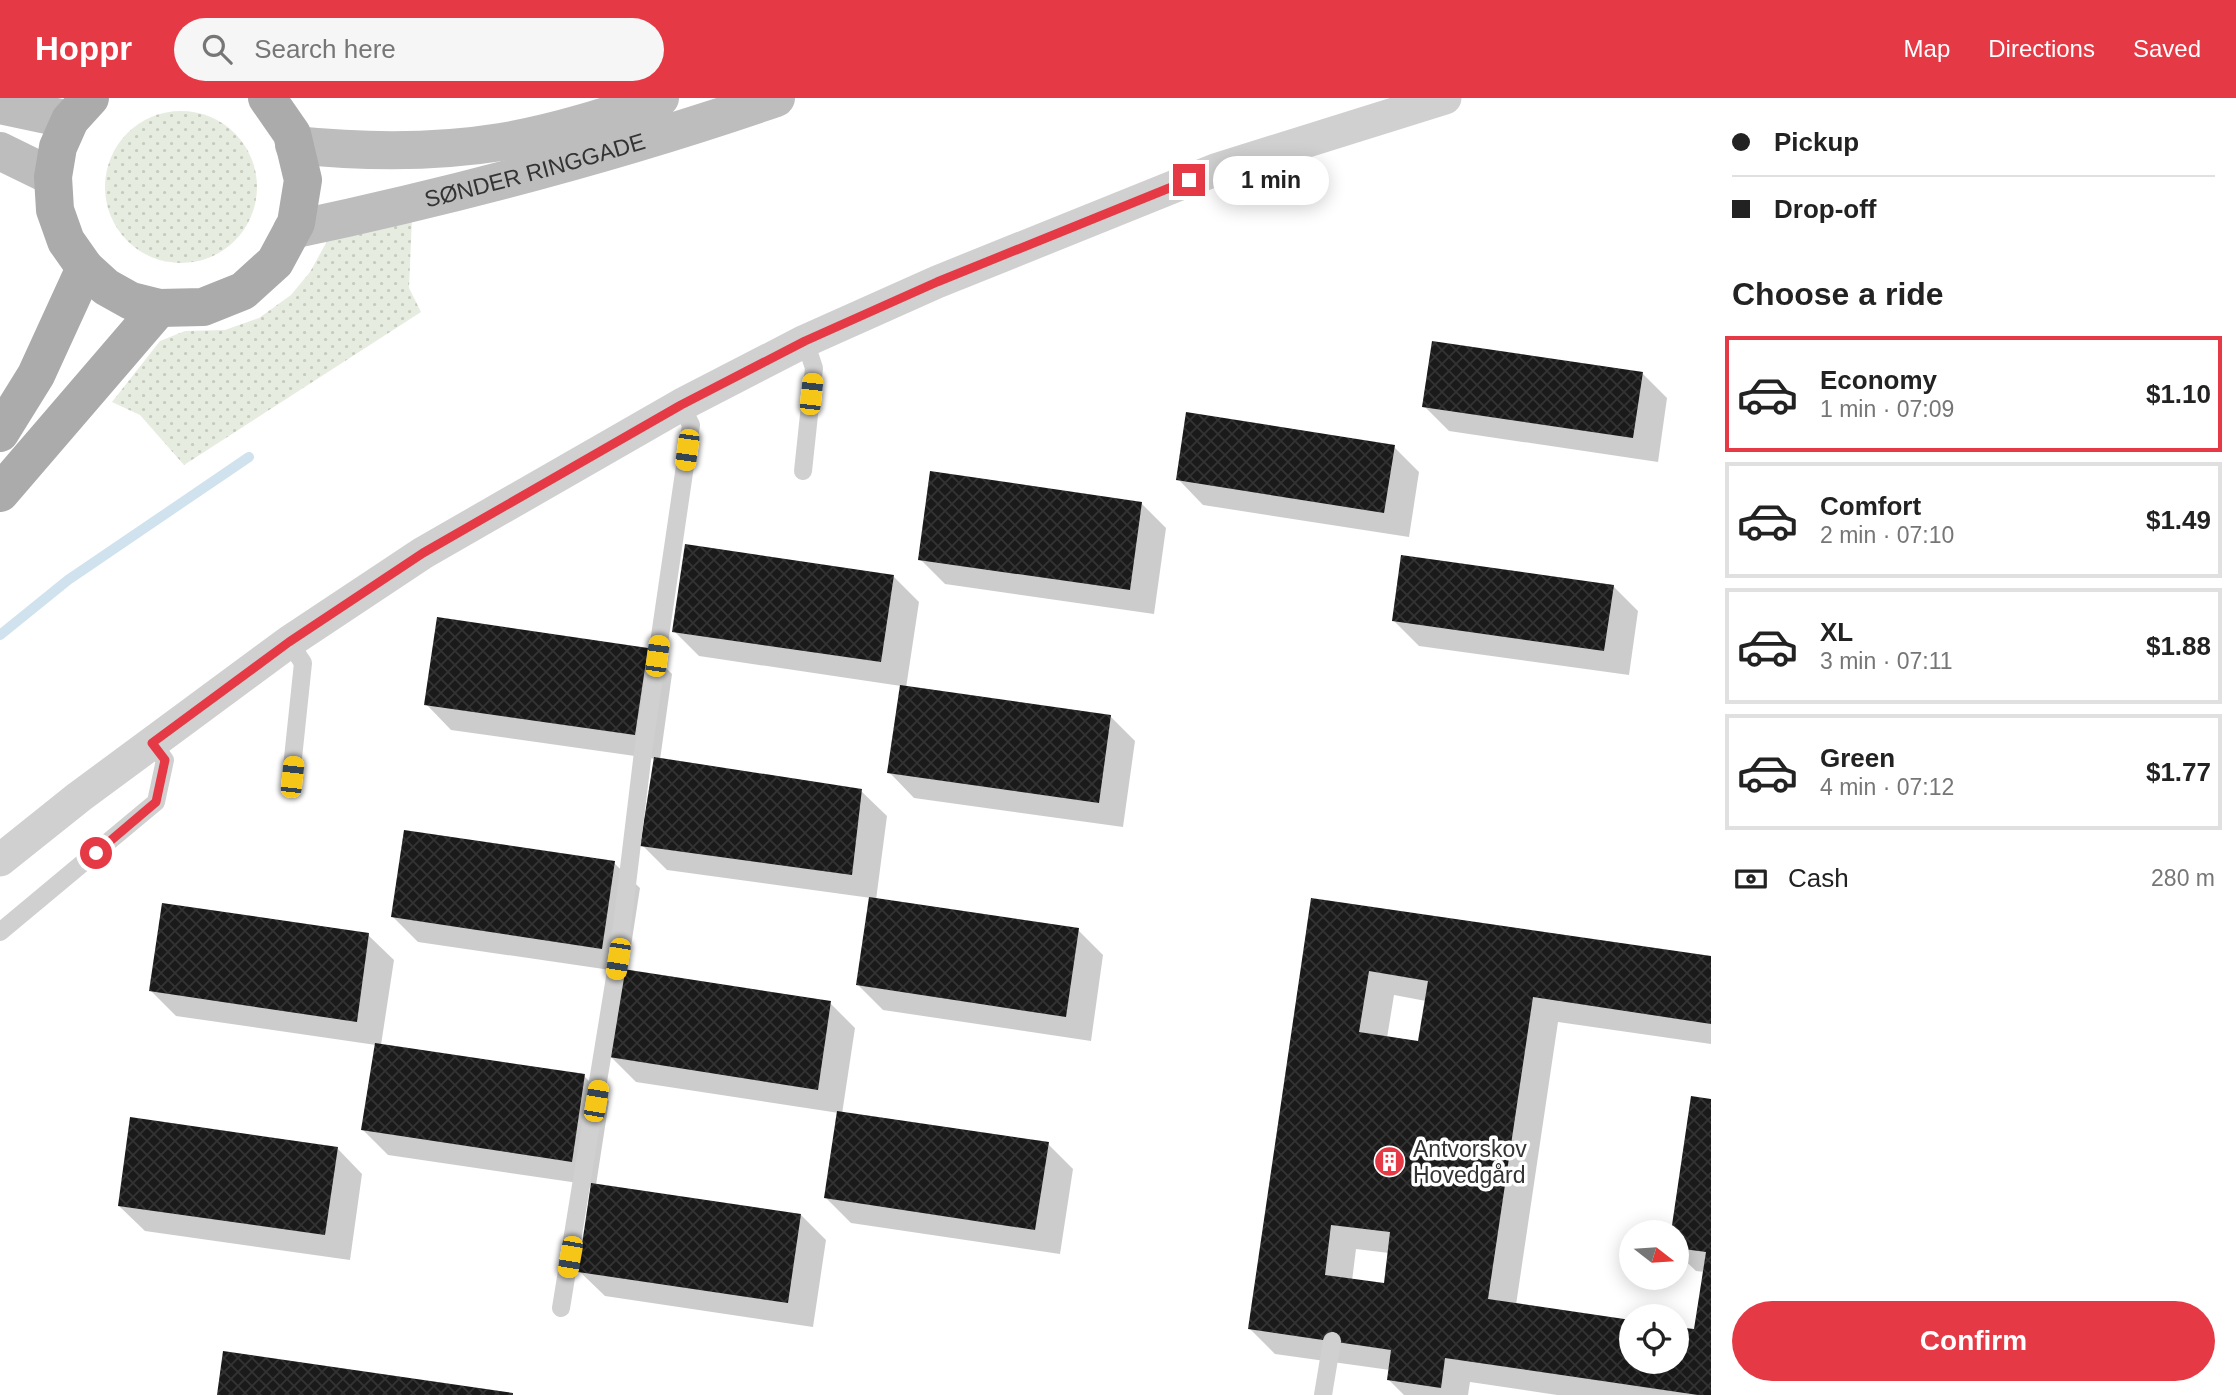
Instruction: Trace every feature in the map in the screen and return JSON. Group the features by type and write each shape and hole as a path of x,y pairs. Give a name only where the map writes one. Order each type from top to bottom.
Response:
{"main road":[{"path":"80,109 58,147 53,177 55,210 66,241 85,268 106,287 131,301 159,308 202,307 243,291 275,262 296,223 303,180 292,134 267,98"},
{"path":"0,433 36,375 85,268"},
{"path":"0,494 159,308"}],"street":[{"name":"SØNDER RINGGADE","path":"294,145 334,149 416,150 501,142 593,121 660,98"},
{"name":"SØNDER RINGGADE","path":"292,230 418,203 596,156 776,98"},
{"path":"0,860 79,797 289,642 423,553 681,405 805,341 937,282 1214,170 1445,98"},
{"path":"0,105 80,109"},
{"path":"0,151 53,177"}],"lane":[{"path":"803,471 814,368 805,341"},
{"path":"561,1308 618,959 643,752 691,425 681,405"},
{"path":"289,642 303,663 292,777"},
{"path":"0,932 156,802 165,760 152,743"},
{"path":"1322,1395 1332,1341"}],"shaded area":[{"path":"181,111 210,117 234,134 251,158 257,187 251,216 234,240 210,257 181,263 152,257 128,240 111,216 105,187 111,158 128,134 152,117"},
{"path":"412,217 409,288 421,312 184,465 140,415 112,402 160,341 185,331 225,330 259,318 291,295 310,272 330,236"}],"building":[{"path":"1432,341 1643,372 1633,438 1422,407"},
{"path":"1186,412 1395,445 1384,513 1176,480"},
{"path":"930,471 1142,502 1130,590 918,560"},
{"path":"685,544 894,575 881,662 672,632"},
{"path":"1401,555 1614,585 1604,651 1392,621"},
{"path":"437,617 648,648 635,735 424,705"},
{"path":"900,685 1111,715 1099,803 887,773"},
{"path":"654,757 862,789 852,875 640,846"},
{"path":"404,830 615,861 602,949 391,917"},
{"path":"869,897 1079,928 1066,1017 856,985"},
{"name":"Antvorskov Hovedgård","path":"1311,898 1711,956 1711,1024 1533,997 1488,1299 1619,1318 1619,1374 1689,1374 1689,1328 1694,1329 1706,1252 1689,1250 1689,1220 1673,1220 1691,1096 1711,1099 1711,1395 1445,1358 1441,1388 1387,1380 1391,1350 1248,1329","holes":["1369,971 1428,981 1418,1041 1359,1032","1331,1225 1390,1232 1384,1283 1325,1275"]},
{"path":"162,903 369,933 357,1022 149,991"},
{"path":"623,969 831,1001 818,1090 609,1057"},
{"path":"375,1043 585,1074 572,1162 361,1130"},
{"path":"837,1111 1049,1142 1035,1230 824,1198"},
{"path":"130,1117 338,1147 325,1235 118,1206"},
{"path":"591,1183 801,1214 788,1303 578,1272"},
{"path":"223,1351 513,1393 513,1395 217,1395"}],"waterway":[{"path":"0,635 68,580 249,457"}],"place":[{"name":"Antvorskov Hovedgård","path":"1390,1162"}],"route":[{"path":"96,853 156,802 165,760 152,743 289,642 423,553 681,405 805,341 937,282 1189,180"}]}
